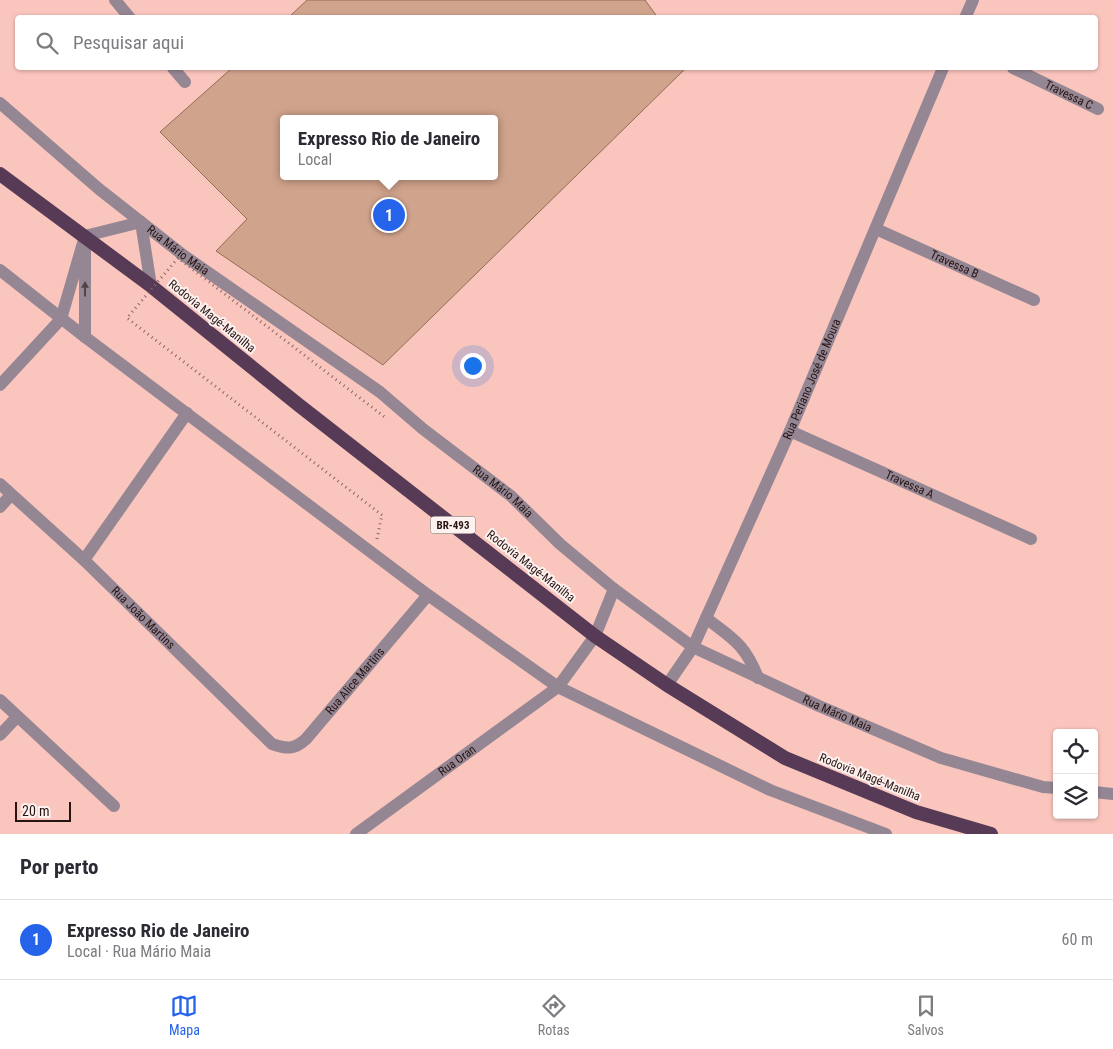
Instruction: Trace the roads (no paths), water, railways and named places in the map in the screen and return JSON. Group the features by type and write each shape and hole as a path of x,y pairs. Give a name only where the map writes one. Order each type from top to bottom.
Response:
{"highway":[{"name":"Rodovia Magé-Manilha","path":"0,174 151,286 300,406 595,636 667,685 785,758 916,812 991,834"}],"street":[{"path":"115,0 128,15"},
{"path":"966,15 973,0"},
{"path":"175,70 186,82"},
{"name":"Rua Periano José de Moura","path":"667,685 693,647 790,431 943,70"},
{"name":"Travessa C","path":"1017,70 1098,109"},
{"name":"Rua Mário Maia","path":"0,103 182,255 380,392 423,429 511,496 560,544 614,589 693,647 819,706 941,758 1042,787 1053,788"},
{"path":"85,236 141,222 151,286"},
{"name":"Travessa B","path":"876,229 1034,300"},
{"path":"0,385 61,319 85,236"},
{"path":"84,337 85,236"},
{"path":"0,270 84,337 374,555 558,687 770,790 886,834"},
{"path":"84,560 187,414"},
{"name":"Travessa A","path":"790,431 1031,539"},
{"name":"Rua João Martins","path":"0,484 84,560 272,744"},
{"path":"0,507 11,495"},
{"name":"Rua Oran","path":"356,834 558,687 595,636 614,589"},
{"name":"Rua Alice Martins","path":"272,744 292,748 297,747 306,740 428,595"},
{"path":"706,618 741,644 750,656 758,678"},
{"path":"0,700 114,806"},
{"path":"0,735 18,717"},
{"path":"1098,792 1113,794"}],"place":[{"name":"Expresso Rio de Janeiro","path":"389,215"}]}
